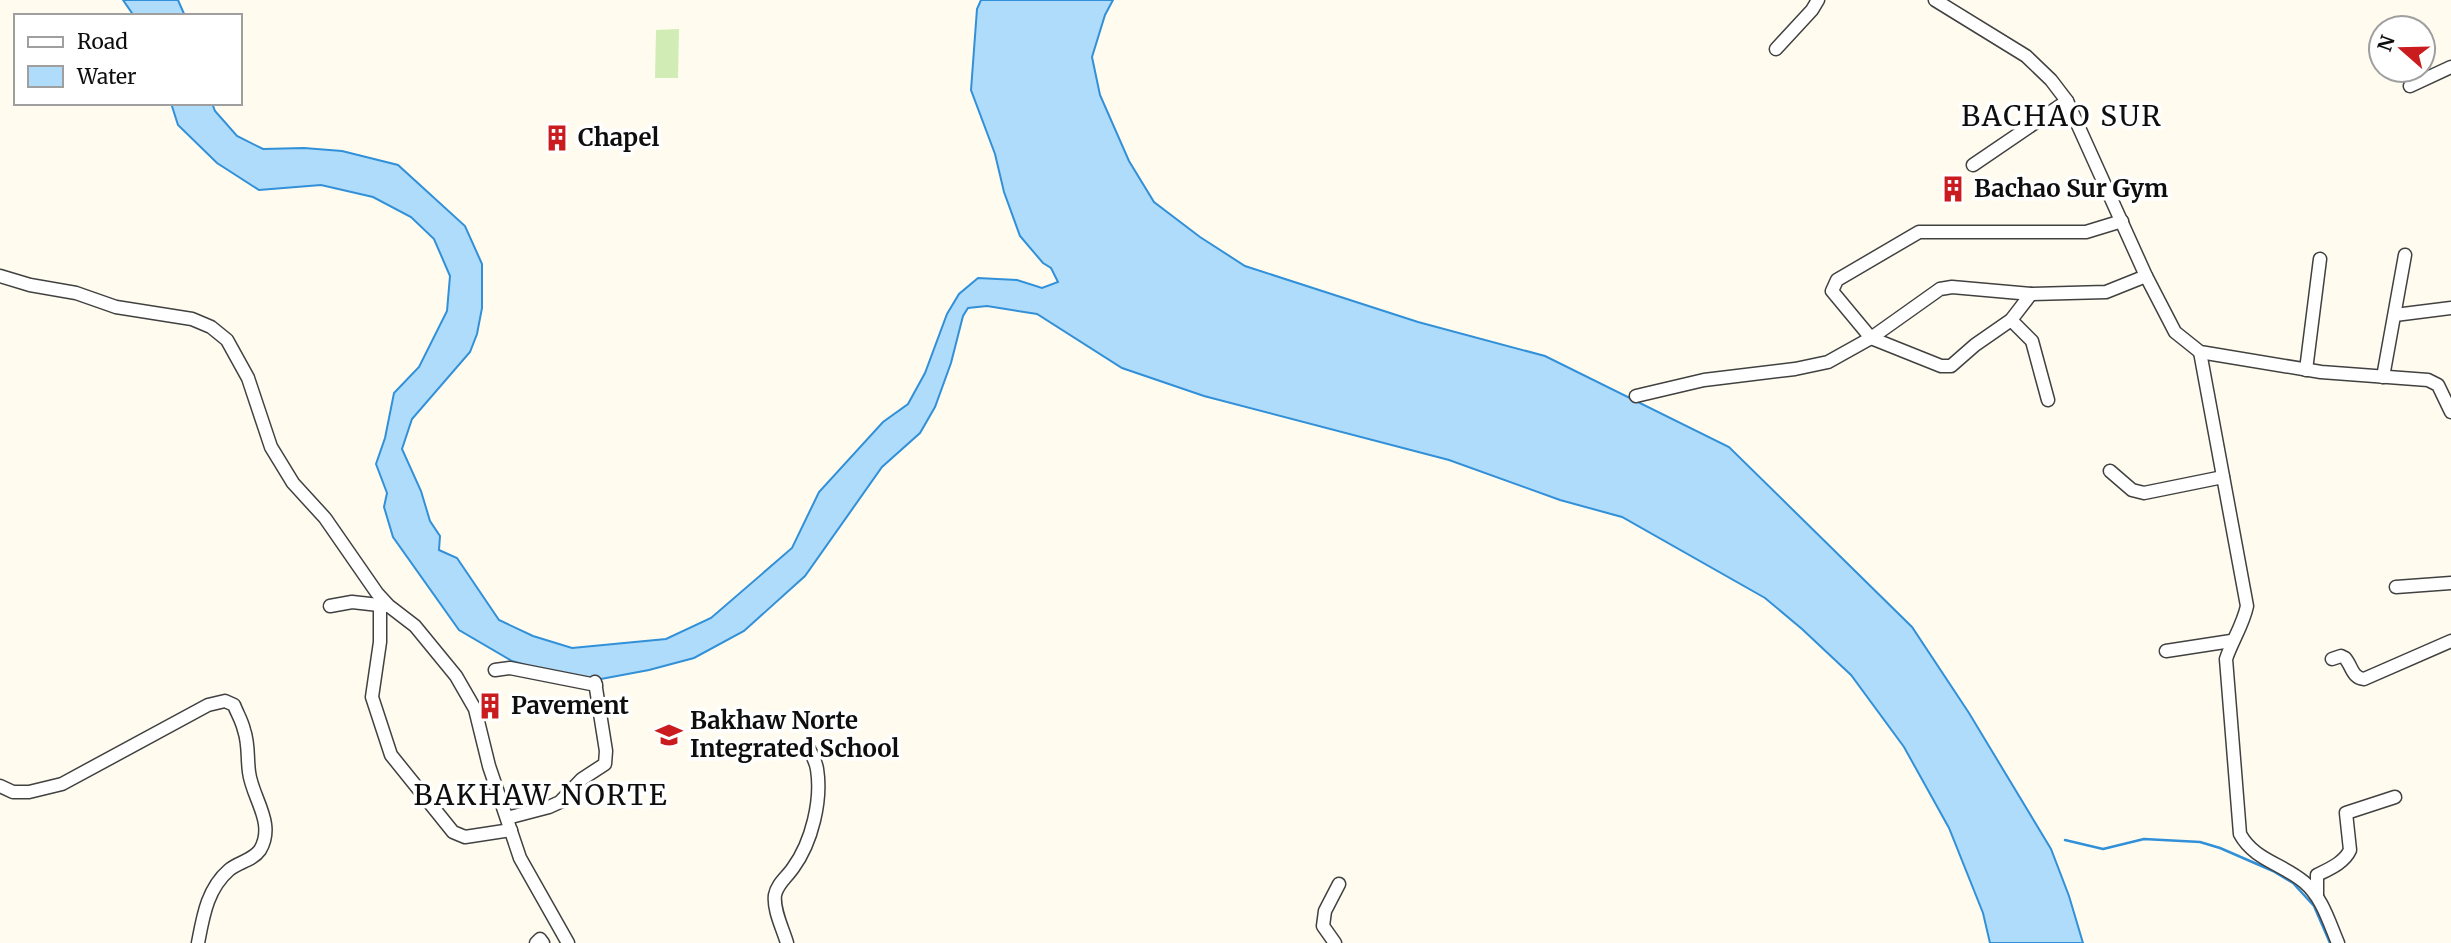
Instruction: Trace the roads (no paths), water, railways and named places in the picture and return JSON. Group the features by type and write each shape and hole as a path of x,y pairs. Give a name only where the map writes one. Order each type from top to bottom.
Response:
{"street":[{"path":"1776,49 1818,0"},
{"path":"1935,0 2026,56 2051,80 2067,102 2146,276 2175,332 2200,352 2306,370 2428,380 2438,385 2451,411"},
{"path":"2410,86 2451,67"},
{"path":"1973,165 2067,102"},
{"path":"2031,294 2011,320 1951,366 1941,366 1871,338 1832,291 1837,280 1919,232 2086,232 2122,221"},
{"path":"2383,377 2405,255"},
{"path":"2306,370 2320,259"},
{"path":"0,276 30,285 76,293 116,307 192,319 211,327 224,337 248,378 271,447 293,483 325,518 385,606 415,626 456,676 475,709 489,766 520,858 568,943"},
{"path":"1636,396 1704,380 1795,369 1828,362 1871,338 1940,289 1952,287 2031,294 2106,292 2146,276"},
{"path":"2395,315 2451,308"},
{"path":"2011,320 2032,341 2048,400"},
{"path":"2200,352 2247,606 2245,618 2231,641 2226,659 2240,834 2247,847 2304,881 2316,895 2339,943"},
{"path":"2110,471 2132,490 2144,493 2223,477"},
{"path":"2396,587 2451,583"},
{"path":"330,606 352,602 385,606"},
{"path":"385,606 372,697 391,755 453,832 465,837 509,824 560,802 582,779 604,764 606,751 596,683 510,668 495,670"},
{"path":"2166,652 2231,641"},
{"path":"2332,659 2341,656 2345,658 2354,674 2364,679 2451,641"},
{"path":"0,786 13,792 29,792 62,784 208,705 225,701 234,705 245,730 249,774 262,808 265,836 261,848 254,856 230,869 217,883 206,905 198,943"},
{"path":"787,943 776,908 775,895 782,881 795,867 812,828 818,802 817,766 809,748"},
{"path":"2316,895 2317,876 2336,865 2350,850 2346,813 2395,797"},
{"path":"1335,943 1323,926 1325,911 1339,884"},
{"path":"536,943 540,939 544,943"}],"water":[{"path":"123,0 178,0 184,14 133,14"},
{"path":"981,0 1113,0 1105,15 1092,57 1100,95 1129,161 1154,202 1200,237 1245,266 1418,322 1545,356 1729,447 1912,627 1969,713 2051,849 2083,943 1990,943 1983,913 1949,828 1904,747 1851,675 1765,598 1622,517 1560,500 1449,460 1204,396 1122,368 1037,314 987,306 968,308 963,316 951,363 935,407 920,433 882,467 805,576 744,631 694,658 601,679 563,676 512,661 459,630 393,537 384,507 387,493 376,464 385,438 394,393 419,367 447,311 450,276 434,239 411,217 373,197 321,185 259,190 217,163 178,125 172,105 213,105 237,136 263,149 342,151 398,165 465,226 482,264 482,308 477,334 470,352 412,419 402,449 421,491 430,521 440,536 439,550 457,558 499,620 533,636 572,648 666,639 711,618 792,548 819,492 883,422 908,404 925,373 947,314 959,294 978,278 1017,280 1042,288 1058,282 1051,268 1043,263 1020,236 1004,192 995,154 971,90 977,9"}],"waterway":[{"path":"2065,840 2103,849 2144,839 2200,842 2220,848 2273,871 2293,883 2314,906 2330,943"}],"place":[{"name":"Chapel","path":"557,138"},
{"name":"Bachao Sur Gym","path":"1953,189"},
{"name":"Pavement","path":"490,706"},
{"name":"Bakhaw Norte Integrated School","path":"669,735"}],"district":[{"name":"BACHAO SUR","path":"2062,116"},
{"name":"BAKHAW NORTE","path":"541,795"}]}
